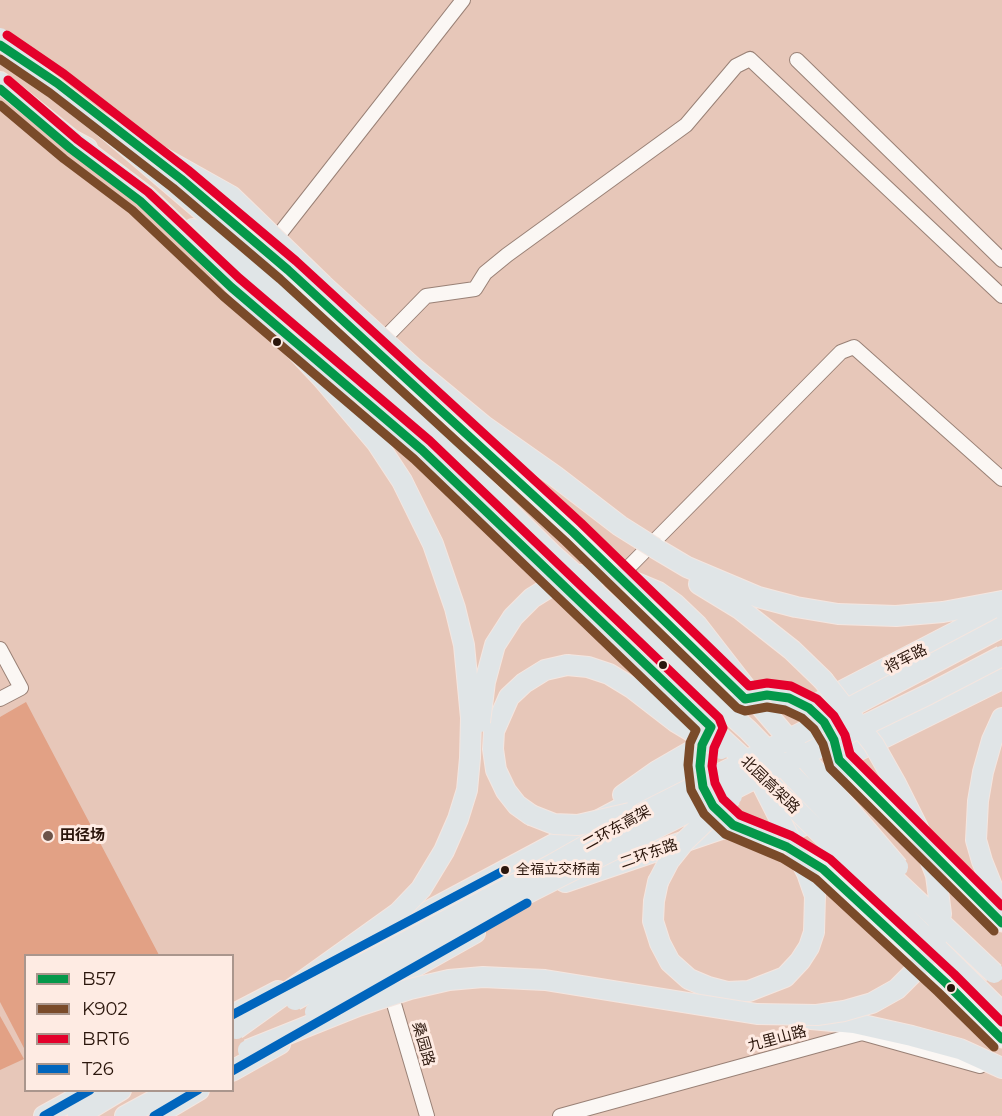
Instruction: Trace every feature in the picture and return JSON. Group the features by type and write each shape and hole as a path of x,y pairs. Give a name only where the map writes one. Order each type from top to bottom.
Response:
{"highway":[{"path":"0,38 36,71"},
{"name":"北园高架路","path":"0,46 36,71 207,214 553,555 748,730 872,858 998,977"},
{"name":"北园高架路","path":"0,82 72,140 138,179 232,264 538,570 1002,1012"},
{"path":"97,121 231,196 383,340 484,426 620,526 687,567 758,597 796,607 838,614 896,616 943,612 1002,601"},
{"path":"72,140 146,196 249,298 377,443 402,481 436,553 455,608 464,645 471,718 467,790"},
{"path":"655,548 682,573 740,609 792,650 832,690 874,745 896,784 918,828 936,875 941,914 935,946 897,989 872,1002 844,1011 817,1015 757,1014"},
{"path":"234,1025 366,937 406,905 421,889 444,851 458,819 467,790 485,682 495,645 513,617 532,598 561,580 581,575 604,574 629,580 666,598 696,625 756,701 892,860 998,977"},
{"name":"将军路","path":"810,708 1002,608"},
{"name":"二环东高架","path":"234,1025 454,916 650,809 813,727 1002,627"},
{"name":"二环东高架","path":"240,1054 506,904 751,775 929,694 1002,656"},
{"path":"650,809 578,825 554,824 531,815 517,805 506,791 496,770 493,749 494,730 509,697 524,683 545,670 567,665 588,667 609,674 632,688 751,775 807,873 815,896 814,932 809,947 800,961 785,977 749,992 727,992 689,979 670,962 660,943 653,921 658,882 669,861 685,841 751,775"},
{"path":"839,760 1002,679"},
{"path":"767,695 789,698 810,708 824,722 834,740 839,760 836,785 825,808 807,825 783,834 760,835 733,825 713,806 703,787 700,766 702,745 711,727 745,699 767,695"},
{"path":"1002,718 992,740 983,772 978,801 976,840 1002,911"},
{"path":"560,840 657,771 702,745"},
{"path":"234,1025 560,840 700,766"},
{"name":"二环东路","path":"234,1070 565,882 713,806"},
{"name":"二环东路","path":"565,882 733,825"},
{"path":"240,1054 357,1006 410,989 449,980 483,977 545,980 757,1014 854,1023 960,1049 1002,1068"},
{"path":"44,1116 87,1092"},
{"path":"78,1116 118,1092"},
{"path":"125,1116 169,1092"},
{"path":"154,1116 196,1092"}],"main road":[{"path":"0,46 57,83 181,179 266,251 573,532 745,699"},
{"path":"0,89 71,149 140,201 231,287 422,450 711,727"},
{"path":"839,760 1002,923"},
{"path":"760,835 787,847 823,869 946,983 1002,1039"}],"street":[{"path":"266,251 463,0"},
{"path":"383,340 426,296 475,289 485,273 507,255 686,125 736,66 750,59 1002,296"},
{"path":"797,60 1002,260"},
{"path":"619,577 842,352 854,347 1002,479"},
{"path":"0,649 21,688 0,699"},
{"name":"桑园路","path":"388,982 427,1116"},
{"name":"九里山路","path":"560,1116 862,1033 1002,1073"}],"shaded area":[{"name":"田径场","path":"26,702 158,954 24,954 24,1048 0,1002 0,717"},
{"path":"0,1016 24,1059 0,1070"}],"transit line":[{"name":"BRT6","path":"7,35 64,74 188,170 296,261 581,523 749,686 767,683 791,686 817,699 834,716 845,735 850,754 1002,906"},
{"name":"B57","path":"0,45 57,83 181,179 288,270 573,532 745,699 767,695 789,698 809,708 824,722 834,740 839,760 1002,923"},
{"name":"K902","path":"0,59 50,93 173,188 280,279 565,541 737,708 745,711 767,707 785,710 802,718 814,729 823,744 830,768 994,931"},
{"name":"BRT6","path":"8,80 78,140 148,192 239,278 430,441 719,718 723,728 714,748 712,766 715,783 723,799 740,815 792,836 830,859 954,974 1002,1022"},
{"name":"B57","path":"0,89 71,149 140,201 231,287 422,450 711,727 702,745 700,766 703,787 713,806 733,825 787,847 823,869 946,983 1002,1039"},
{"name":"K902","path":"0,105 64,159 132,210 223,296 414,459 696,730 690,743 688,765 691,790 704,814 725,834 782,858 816,879 994,1047"},
{"name":"T26","path":"234,1014 505,870"},
{"name":"T26","path":"234,1070 527,903"},
{"name":"T26","path":"44,1116 86,1092"},
{"name":"T26","path":"154,1116 195,1092"}],"place":[{"name":"田径场","path":"48,836"},
{"name":"全福立交桥南","path":"505,870"}]}
